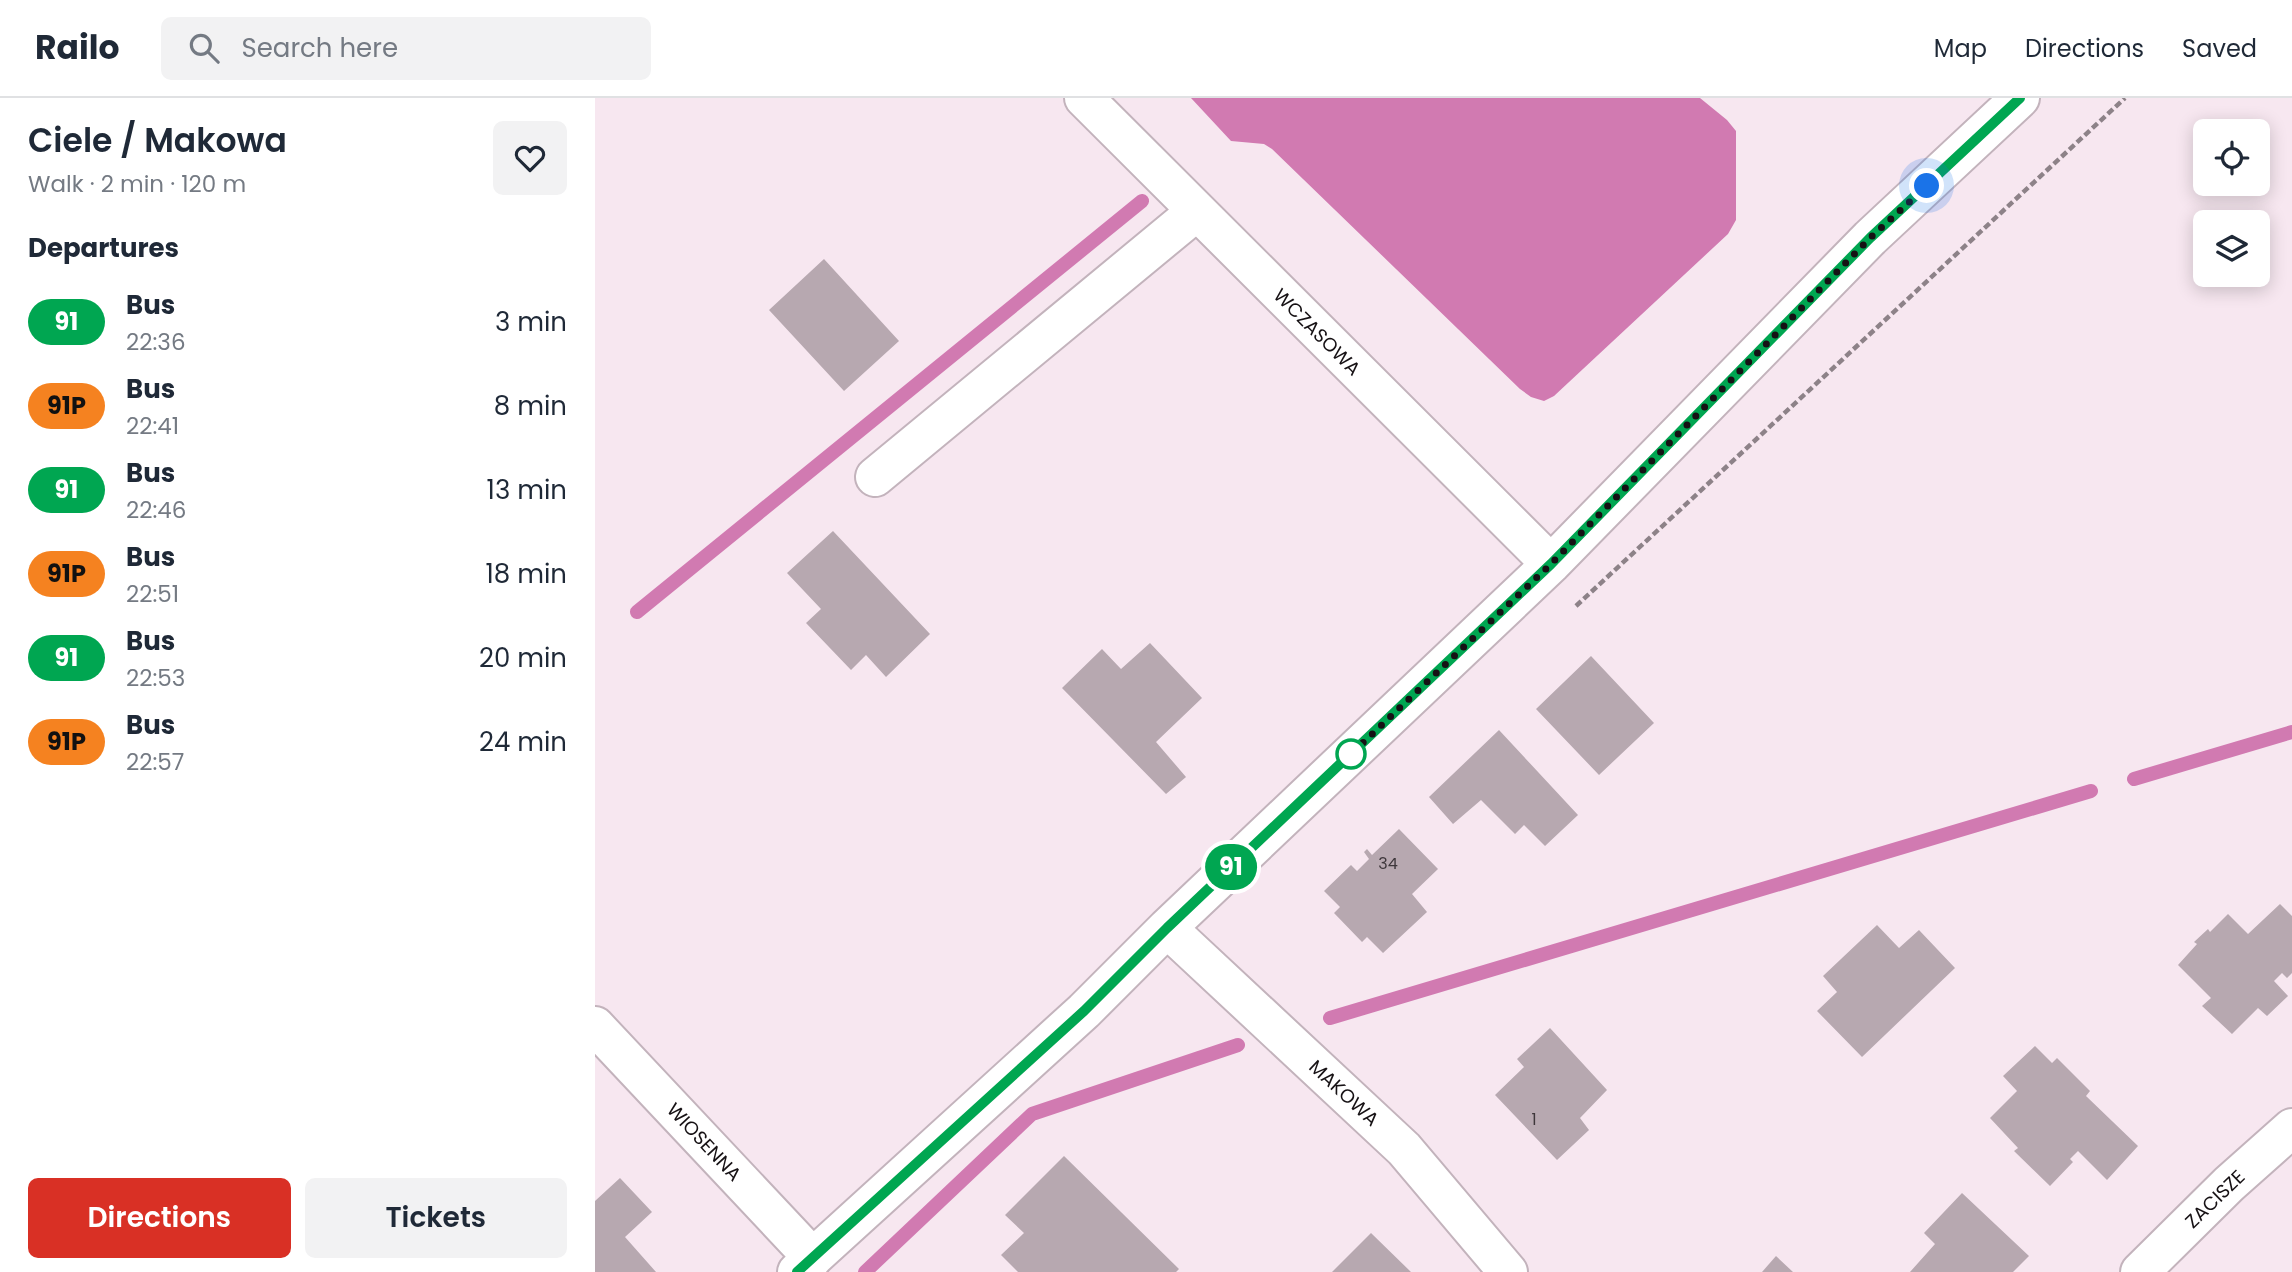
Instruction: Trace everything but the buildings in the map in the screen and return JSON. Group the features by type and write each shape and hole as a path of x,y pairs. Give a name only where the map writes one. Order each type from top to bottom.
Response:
{"street":[{"name":"WCZASOWA","path":"1084,98 1551,564"},
{"path":"805,1265 1084,1011 1167,928 1551,564 1870,238 2020,98"},
{"path":"875,477 1197,211"},
{"name":"MAKOWA","path":"1167,928 1404,1149 1508,1272"},
{"name":"WIOSENNA","path":"595,1026 805,1265"},
{"name":"ZACISZE","path":"2140,1272 2229,1184 2292,1128"}],"path":[{"path":"1574,607 2125,98"}],"shaded area":[{"path":"1191,98 1700,98 1736,131 1736,220 1728,234 1554,396 1544,401 1531,397 1520,389 1272,149 1264,144 1231,141"}],"waterway":[{"path":"637,612 1142,201"},
{"path":"2134,779 2292,732"},
{"path":"1330,1018 2091,791"},
{"path":"865,1272 1032,1114 1238,1045"}],"bus line":[{"name":"91","path":"797,1272 1084,1011 1167,928 1551,564 1870,238 2020,98"}],"route":[{"path":"1351,754 1348,757 1551,564 1870,238 1927,186"}]}
